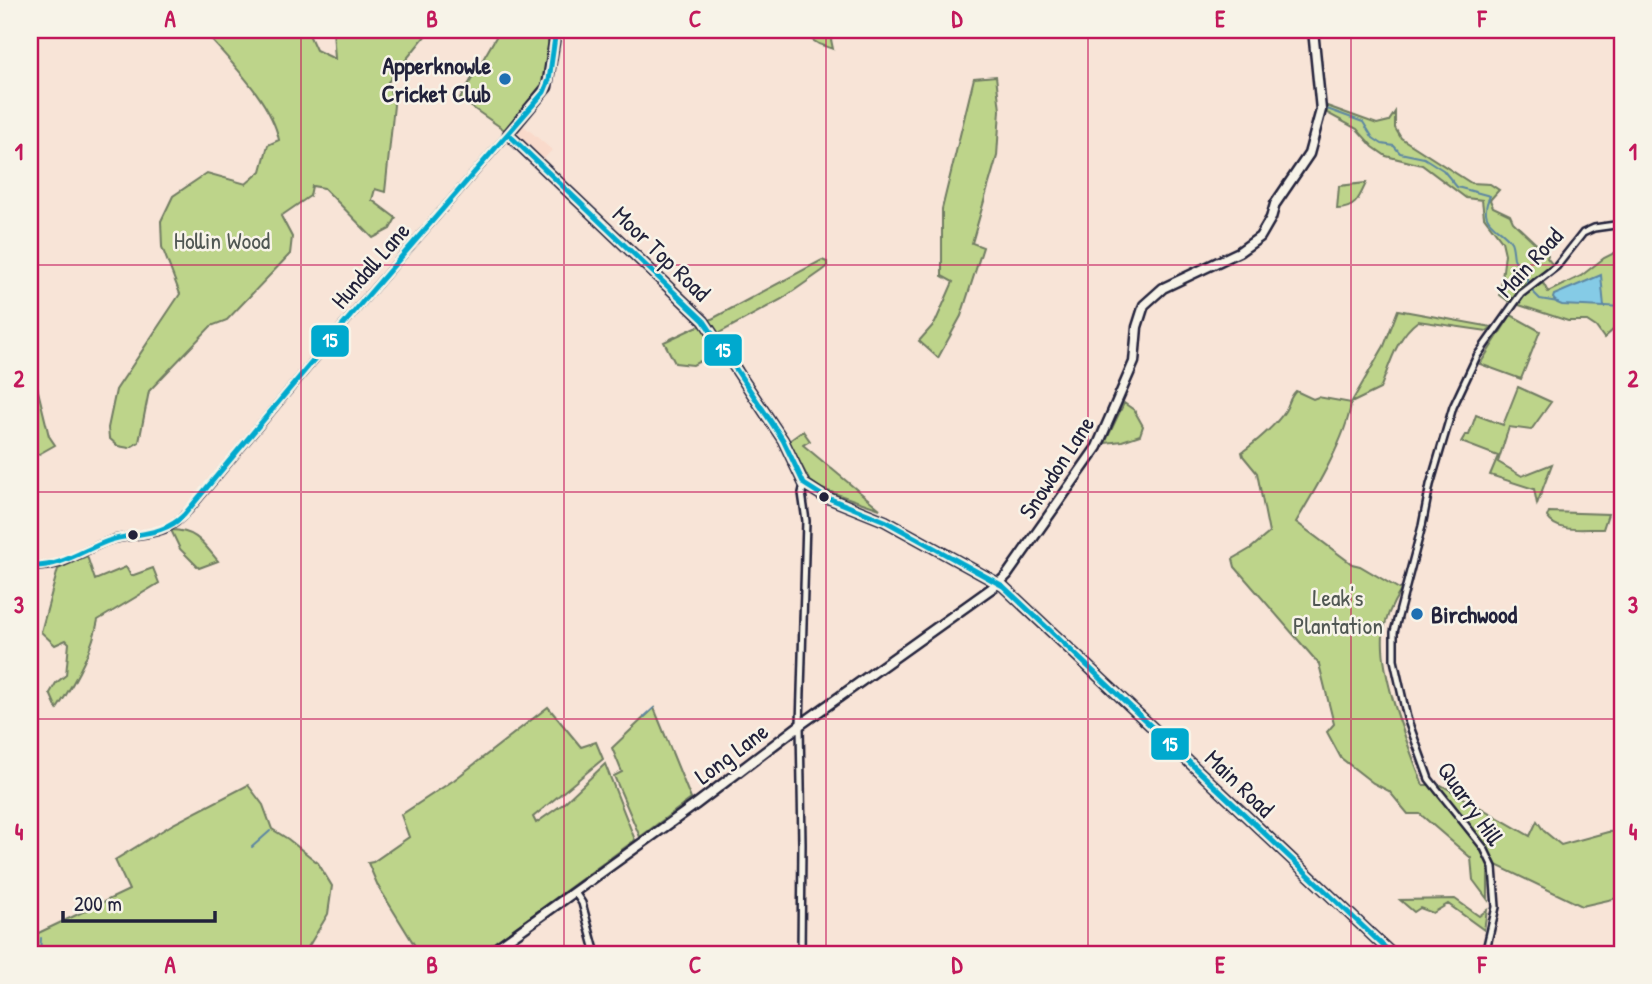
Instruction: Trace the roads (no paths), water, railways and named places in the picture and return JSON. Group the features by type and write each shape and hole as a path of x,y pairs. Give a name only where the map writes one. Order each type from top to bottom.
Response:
{"street":[{"path":"544,30 556,33"},
{"name":"Snowdon Lane","path":"999,583 1012,569 1097,447 1133,362 1137,327 1144,305 1163,288 1239,252 1260,237 1271,218 1275,204 1309,154 1321,110 1313,30"},
{"name":"Hundall Lane","path":"30,566 55,565 107,542 164,529 176,523 189,510 547,87 556,33"},
{"name":"Moor Top Road","path":"508,134 696,311 783,440 804,484"},
{"name":"Main Road","path":"1394,632 1430,485 1453,407 1477,356 1528,288 1557,266 1579,237 1587,231 1622,223"},
{"path":"801,954 800,725 806,521 802,493 804,484 823,496 885,521 999,583"},
{"name":"Long Lane","path":"488,954 999,583"},
{"name":"Main Road","path":"999,583 1392,954"},
{"name":"Quarry Hill","path":"1394,632 1394,660 1407,718 1424,767 1440,795 1484,848 1493,867 1496,907 1485,954"},
{"path":"582,903 585,883"},
{"path":"574,891 582,903 596,954"}],"water":[{"path":"1601,275 1604,307 1562,305 1553,298 1554,295"}],"waterway":[{"path":"1327,109 1363,122 1373,138 1382,144 1394,146 1400,153 1424,158 1443,170 1457,187 1490,196 1486,205 1488,219 1511,242 1515,261 1527,276 1527,286 1540,299 1558,302"},
{"path":"1605,306 1622,307"},
{"path":"644,717 654,708"},
{"path":"252,847 270,831"},
{"path":"40,954 41,938"}],"place":[{"name":"Apperknowle Cricket Club","path":"505,79"},
{"name":"Birchwood","path":"1417,614"}],"park label":[{"name":"Hollin Wood","path":"222,240"},
{"name":"Leak's Plantation","path":"1338,611"}]}
